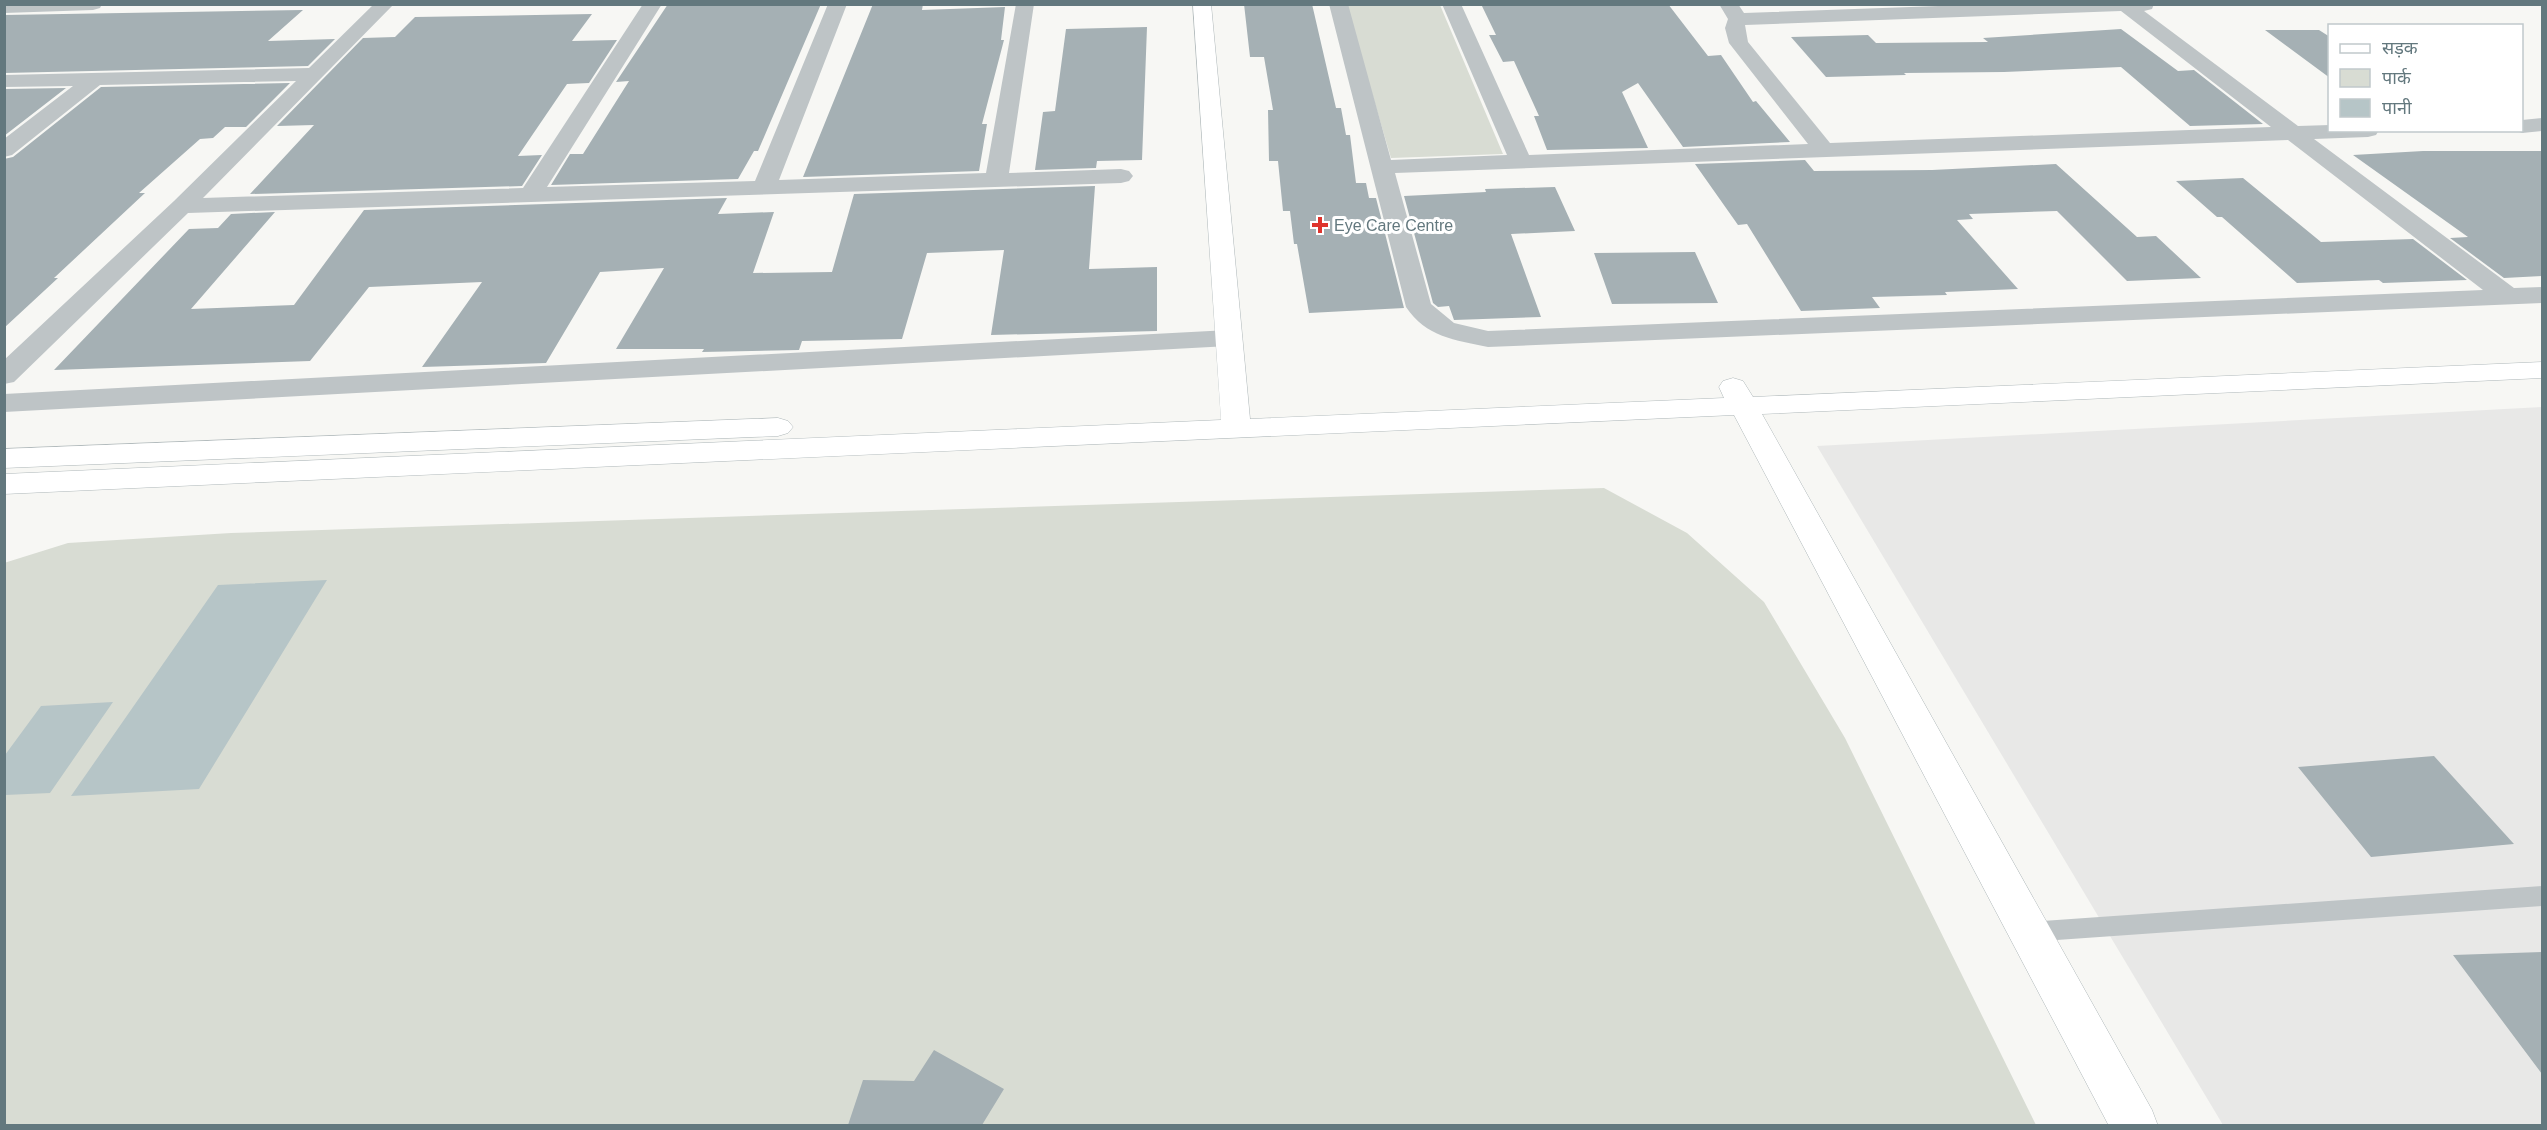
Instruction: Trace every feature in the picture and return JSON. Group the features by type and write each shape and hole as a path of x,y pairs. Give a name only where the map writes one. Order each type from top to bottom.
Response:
{"main road":[{"path":"1202,4 1235,418"},
{"path":"4,484 1235,418 1738,395 2542,349"},
{"path":"1738,395 2542,370"},
{"path":"1738,395 2135,1125"},
{"path":"4,459 1235,418"}],"street":[{"path":"4,7 93,4"},
{"path":"4,376 182,206 385,4"},
{"path":"530,195 653,4"},
{"path":"764,188 838,4"},
{"path":"996,180 1025,4"},
{"path":"1338,4 1419,307 1445,329 1488,339 2542,295"},
{"path":"1450,4 1521,161"},
{"path":"1824,150 1739,43 1734,31 1733,12 2147,4"},
{"path":"2124,5 2508,296"},
{"path":"4,81 316,74"},
{"path":"4,150 95,79"},
{"path":"2523,126 2542,125"},
{"path":"1382,167 2328,132"},
{"path":"182,206 1121,177"},
{"path":"4,403 1229,338"},
{"path":"4,489 38,482"}],"lane":[{"path":"2030,932 2542,896"}],"shaded area":[{"path":"2542,407 2542,1125 2223,1125 1817,446"}],"green space":[{"path":"1346,5 1440,5 1503,154 1391,158"},
{"path":"1604,488 1687,533 1764,602 1845,738 2036,1125 5,1125 4,563 68,543 231,533"}],"water":[{"path":"327,580 199,789 71,796 218,585"},
{"path":"113,702 50,793 5,795 5,755 41,706"}],"building":[{"path":"668,4 821,4 758,151 754,151 738,179 551,185 570,154 583,154 629,81 616,82"},
{"path":"873,4 923,4 922,10 1005,7 1001,40 1004,40 982,124 987,124 979,171 803,177"},
{"path":"1244,4 1312,4 1336,108 1341,108 1346,135 1350,135 1356,183 1366,183 1369,198 1376,198 1404,308 1309,313 1297,244 1294,244 1290,211 1283,211 1278,161 1269,161 1268,110 1273,110 1264,57 1250,57"},
{"path":"1481,4 1668,4 1708,56 1721,55 1753,102 1756,101 1790,142 1683,147 1638,83 1622,92 1648,148 1547,150 1534,116 1539,116 1514,61 1503,62 1489,35 1496,35"},
{"path":"303,10 268,41 335,39 308,66 4,73 4,15"},
{"path":"592,14 572,41 617,40 589,83 567,84 518,156 542,155 522,186 250,194 314,125 277,126 363,38 395,37 415,17"},
{"path":"1147,27 1142,160 1097,161 1096,168 1035,170 1043,112 1055,111 1066,29"},
{"path":"2121,29 2178,71 2194,70 2263,124 2190,126 2121,67 1826,77 1791,37 1868,35 1876,43 1988,42 1983,38"},
{"path":"2265,30 2319,30 2328,36 2328,77"},
{"path":"290,83 246,127 225,127 213,138 200,139 139,193 145,193 4,328 4,159 13,157 101,87"},
{"path":"66,88 4,136 4,89"},
{"path":"2423,151 2542,151 2542,276 2504,278 2450,238 2468,237 2353,155"},
{"path":"1805,160 1814,171 1932,170 2056,164 2137,237 2156,236 2201,278 2127,281 2057,211 1969,214 1973,219 1957,220 2018,289 1945,292 1947,295 1872,297 1880,308 1801,311 1747,224 1738,225 1695,164"},
{"path":"2243,178 2321,242 2413,239 2467,280 2297,283 2222,217 2217,217 2176,181"},
{"path":"1095,186 1089,269 1157,267 1157,331 991,335 1004,250 927,253 902,339 802,341 799,350 702,352 704,349 616,349 664,268 600,272 546,363 422,367 482,282 369,287 310,361 54,370 189,229 218,228 231,214 275,212 191,309 294,305 364,210 727,198 718,214 774,212 753,273 832,272 854,194"},
{"path":"1555,187 1575,231 1511,234 1541,317 1454,320 1449,306 1438,307 1433,303 1404,196 1486,192 1485,189"},
{"path":"1695,252 1718,303 1612,304 1594,253"},
{"path":"2434,756 2514,844 2371,857 2298,767"},
{"path":"2542,952 2542,1074 2453,955"},
{"path":"934,1050 1004,1089 982,1125 848,1125 863,1080 914,1081"}],"place":[{"name":"Eye Care Centre","path":"1320,225"}]}
